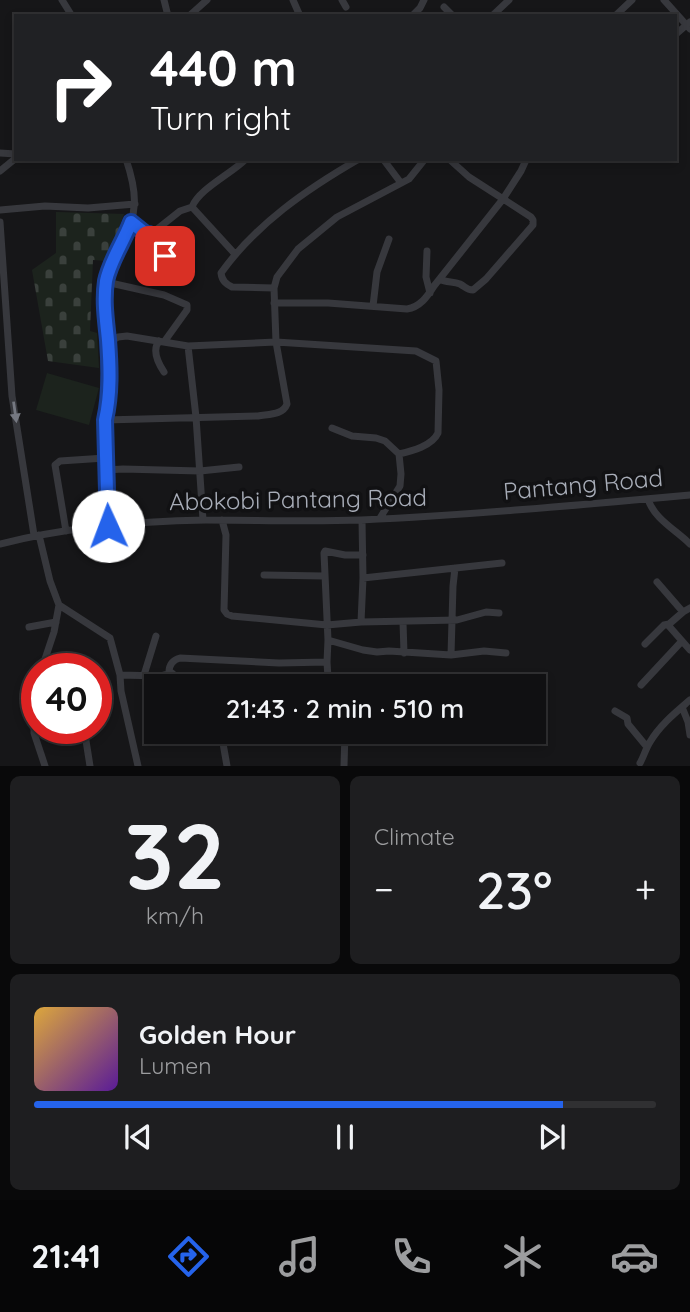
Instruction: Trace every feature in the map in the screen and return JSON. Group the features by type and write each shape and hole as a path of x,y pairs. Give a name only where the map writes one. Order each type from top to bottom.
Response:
{"street":[{"path":"190,14 207,0"},
{"path":"494,14 508,0"},
{"path":"617,14 632,0"},
{"path":"664,0 689,25"},
{"path":"444,6 451,14"},
{"path":"0,171 14,158"},
{"path":"108,526 105,420 110,384 104,304 109,272 125,239 135,204 134,186 127,161"},
{"path":"234,161 236,169"},
{"path":"131,222 146,234 151,234 180,211 192,207 199,195 244,161"},
{"path":"274,288 233,287 222,279 221,273 235,254 269,220 303,194 356,161"},
{"path":"384,161 401,183"},
{"path":"105,420 258,416 285,410 287,404 276,342 274,288 277,277 299,249 337,217 412,176 423,161"},
{"path":"440,279 474,290 533,225 531,217 469,177 451,161"},
{"path":"274,303 412,308 417,306 503,199 526,161"},
{"path":"0,209 45,206 88,208 135,204"},
{"path":"192,207 235,254"},
{"path":"0,222 3,299 12,396 37,535 59,605 47,653"},
{"path":"149,234 150,241 165,256"},
{"path":"373,306 377,272 389,239"},
{"path":"427,251 426,277 430,293"},
{"path":"106,282 164,295 187,305 187,310 156,345 163,372"},
{"path":"108,343 118,337 127,336 188,346 276,342 416,351 436,361 439,390 437,437 414,450 399,454"},
{"path":"188,346 203,520"},
{"path":"332,428 352,436 385,441 399,454 400,486 380,518"},
{"path":"66,531 55,465 60,461 105,457"},
{"path":"106,470 200,471 239,467"},
{"name":"Pantang Road","path":"480,514 690,495"},
{"path":"648,499 661,519 690,544"},
{"name":"Abokobi Pantang Road","path":"0,544 37,535 108,526 203,520 362,520 480,514"},
{"path":"222,520 226,535 224,610 232,616 327,625 460,619 486,612 499,613"},
{"path":"361,622 362,520"},
{"path":"328,674 325,551 363,555"},
{"path":"363,578 502,564"},
{"path":"451,655 455,568"},
{"path":"264,575 324,576"},
{"path":"645,644 664,625 686,610 657,582"},
{"path":"59,605 110,638 138,766"},
{"path":"29,627 56,622"},
{"path":"403,622 404,653"},
{"path":"641,685 687,645 668,624"},
{"path":"144,674 156,636"},
{"path":"328,640 377,652 451,655 484,651 506,653"},
{"path":"172,674 169,673 170,665 180,658 279,663 327,662"},
{"path":"120,675 144,675"},
{"path":"640,763 656,733 690,700"},
{"path":"682,707 690,735"},
{"path":"615,711 627,718 628,724 647,747"},
{"path":"38,744 45,766"},
{"path":"79,766 90,764 87,744"},
{"path":"223,744 227,766"},
{"path":"344,766 346,744"}],"green space":[{"path":"56,212 124,214 107,261 93,260 90,331 97,333 99,368 48,361 32,270 56,253"},
{"path":"47,373 99,388 89,425 36,410"}],"route":[{"path":"108,526 105,420 110,378 104,304 106,282 131,222 149,234 150,241 165,256"}]}
